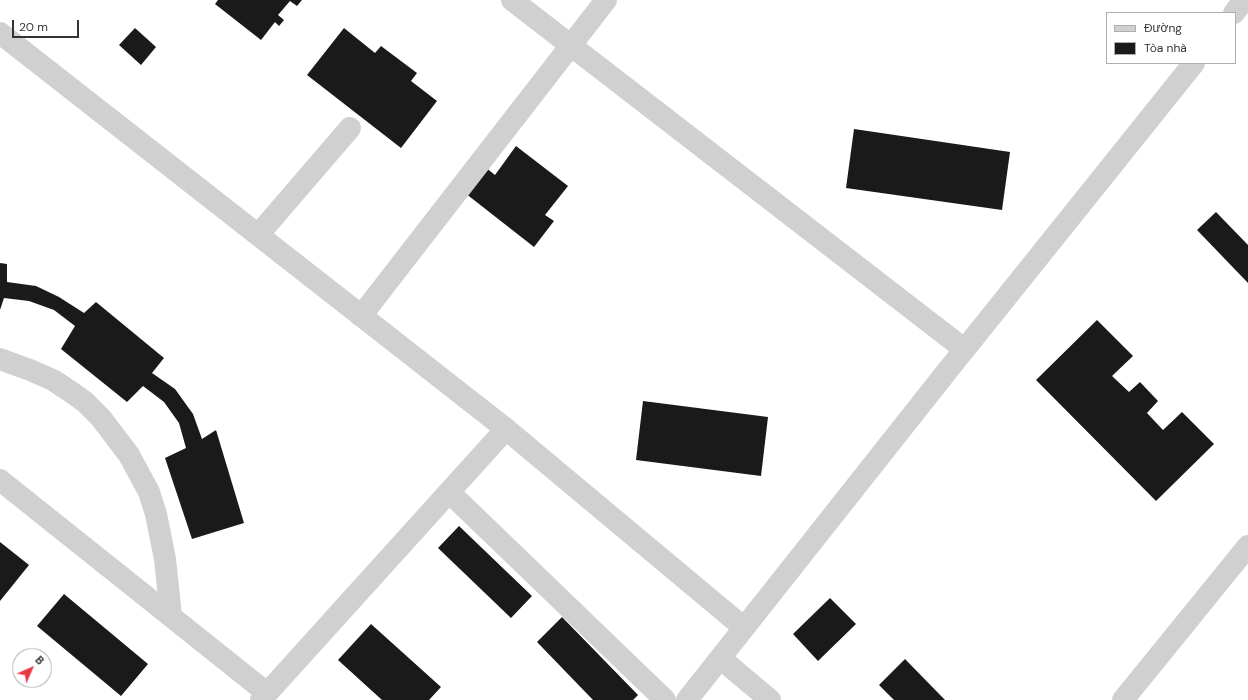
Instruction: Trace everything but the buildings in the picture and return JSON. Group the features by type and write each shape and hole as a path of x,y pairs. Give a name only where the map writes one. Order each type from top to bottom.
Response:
{"street":[{"path":"512,0 964,349"},
{"path":"361,316 606,0"},
{"path":"1235,12 1244,0"},
{"path":"0,33 506,429 743,627"},
{"path":"687,700 743,627 964,349 1193,64"},
{"path":"258,235 350,128"},
{"path":"0,360 30,370 53,380 85,402 101,418 129,455 149,492 156,514 165,559 171,616"},
{"path":"0,480 171,616 264,696 506,429"},
{"path":"449,492 665,700"},
{"path":"1127,699 1248,546"},
{"path":"720,658 770,700"}]}
